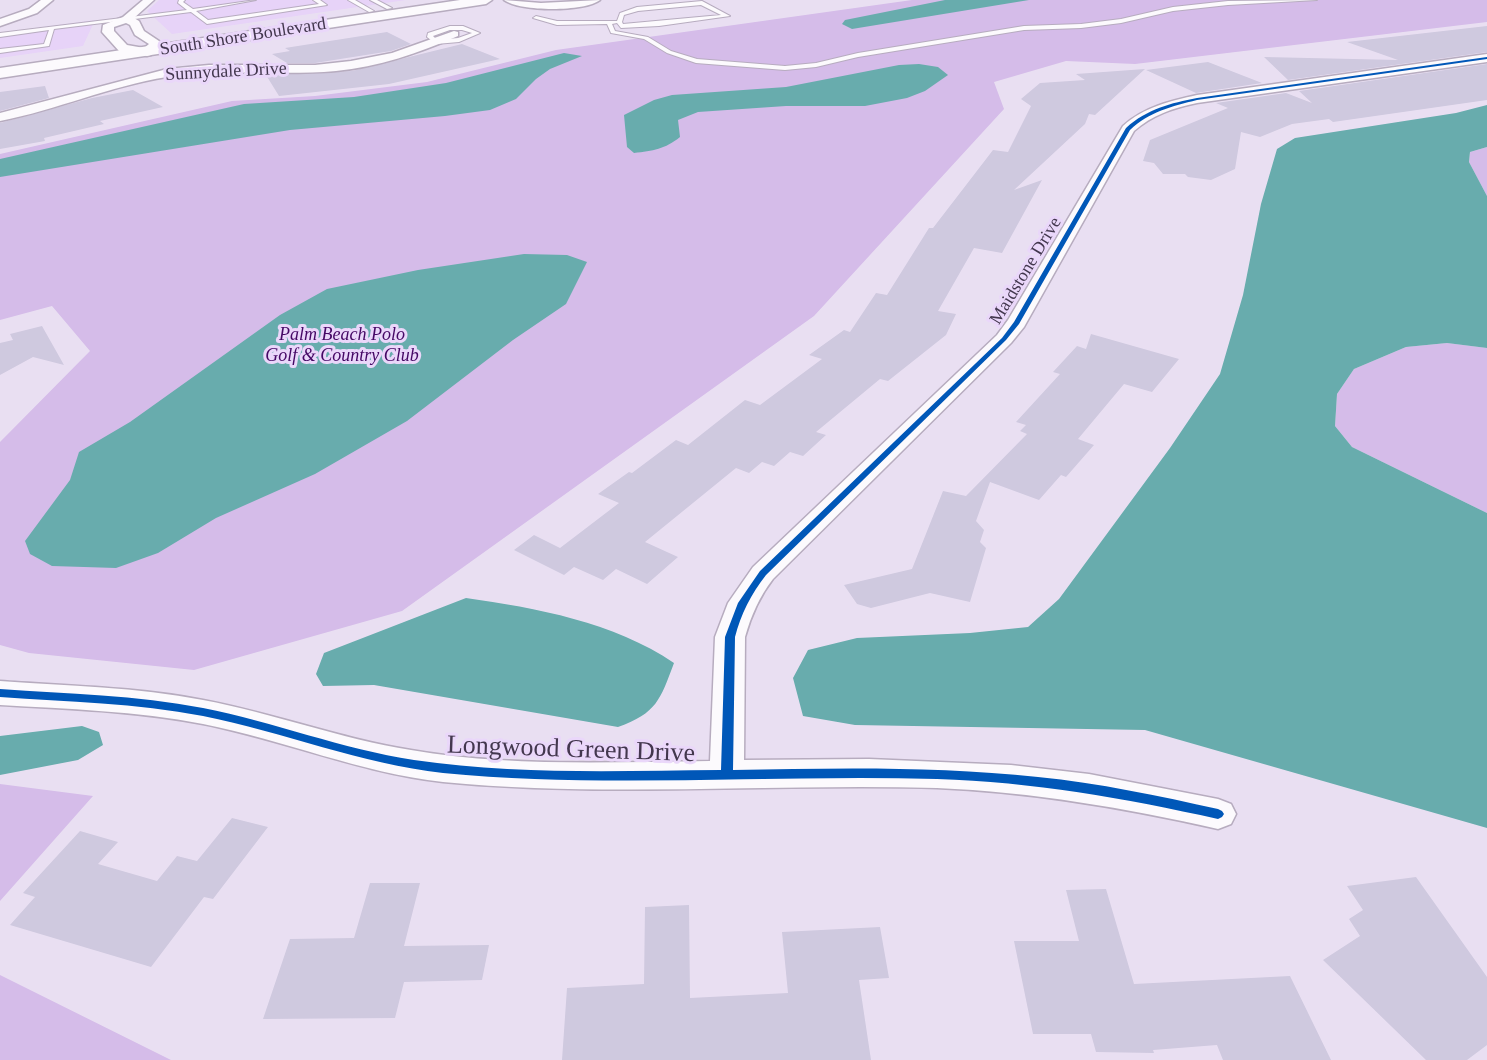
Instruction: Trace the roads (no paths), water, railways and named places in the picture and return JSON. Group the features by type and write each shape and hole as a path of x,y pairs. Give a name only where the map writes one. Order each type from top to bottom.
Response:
{"street":[{"path":"0,23 33,11 48,0"},
{"path":"123,48 108,32 109,25 127,19 149,0"},
{"name":"South Shore Boulevard","path":"0,74 372,5 389,8 442,0"},
{"name":"South Shore Boulevard","path":"0,66 486,0"},
{"path":"509,0 532,7 595,0"},
{"path":"526,0 552,3 576,0"},
{"path":"127,19 135,23 139,33 151,47"},
{"name":"Sunnydale Drive","path":"0,117 53,106 141,78 167,73 201,69 336,67 397,56 454,34"},
{"name":"Maidstone Drive","path":"727,775 730,637 735,619 752,587 763,573 1004,339 1017,323 1128,129 1134,123 1163,108 1197,99 1487,58"},
{"name":"Longwood Green Drive","path":"0,693 130,700 205,713 353,753 440,768 531,775 912,774 1012,778 1113,791 1218,814"}],"lane":[{"path":"182,0 180,2 207,22 324,5 316,0"},
{"path":"0,35 253,0"},
{"path":"351,0 372,5"},
{"path":"609,23 613,32 646,38 669,52 696,61 785,68 816,66 851,57 1024,28 1080,26 1121,21 1173,9 1228,3 1314,0"},
{"path":"678,2 702,3 728,15 649,25 621,26 619,22 622,14 678,2"},
{"path":"536,18 557,23 619,22"},
{"path":"0,51 47,45 52,28"},
{"path":"464,28 477,33 459,40 436,42 430,37 430,34 435,31 464,28"}],"park label":[{"name":"Palm Beach Polo Golf & Country Club","path":"342,345"}]}
